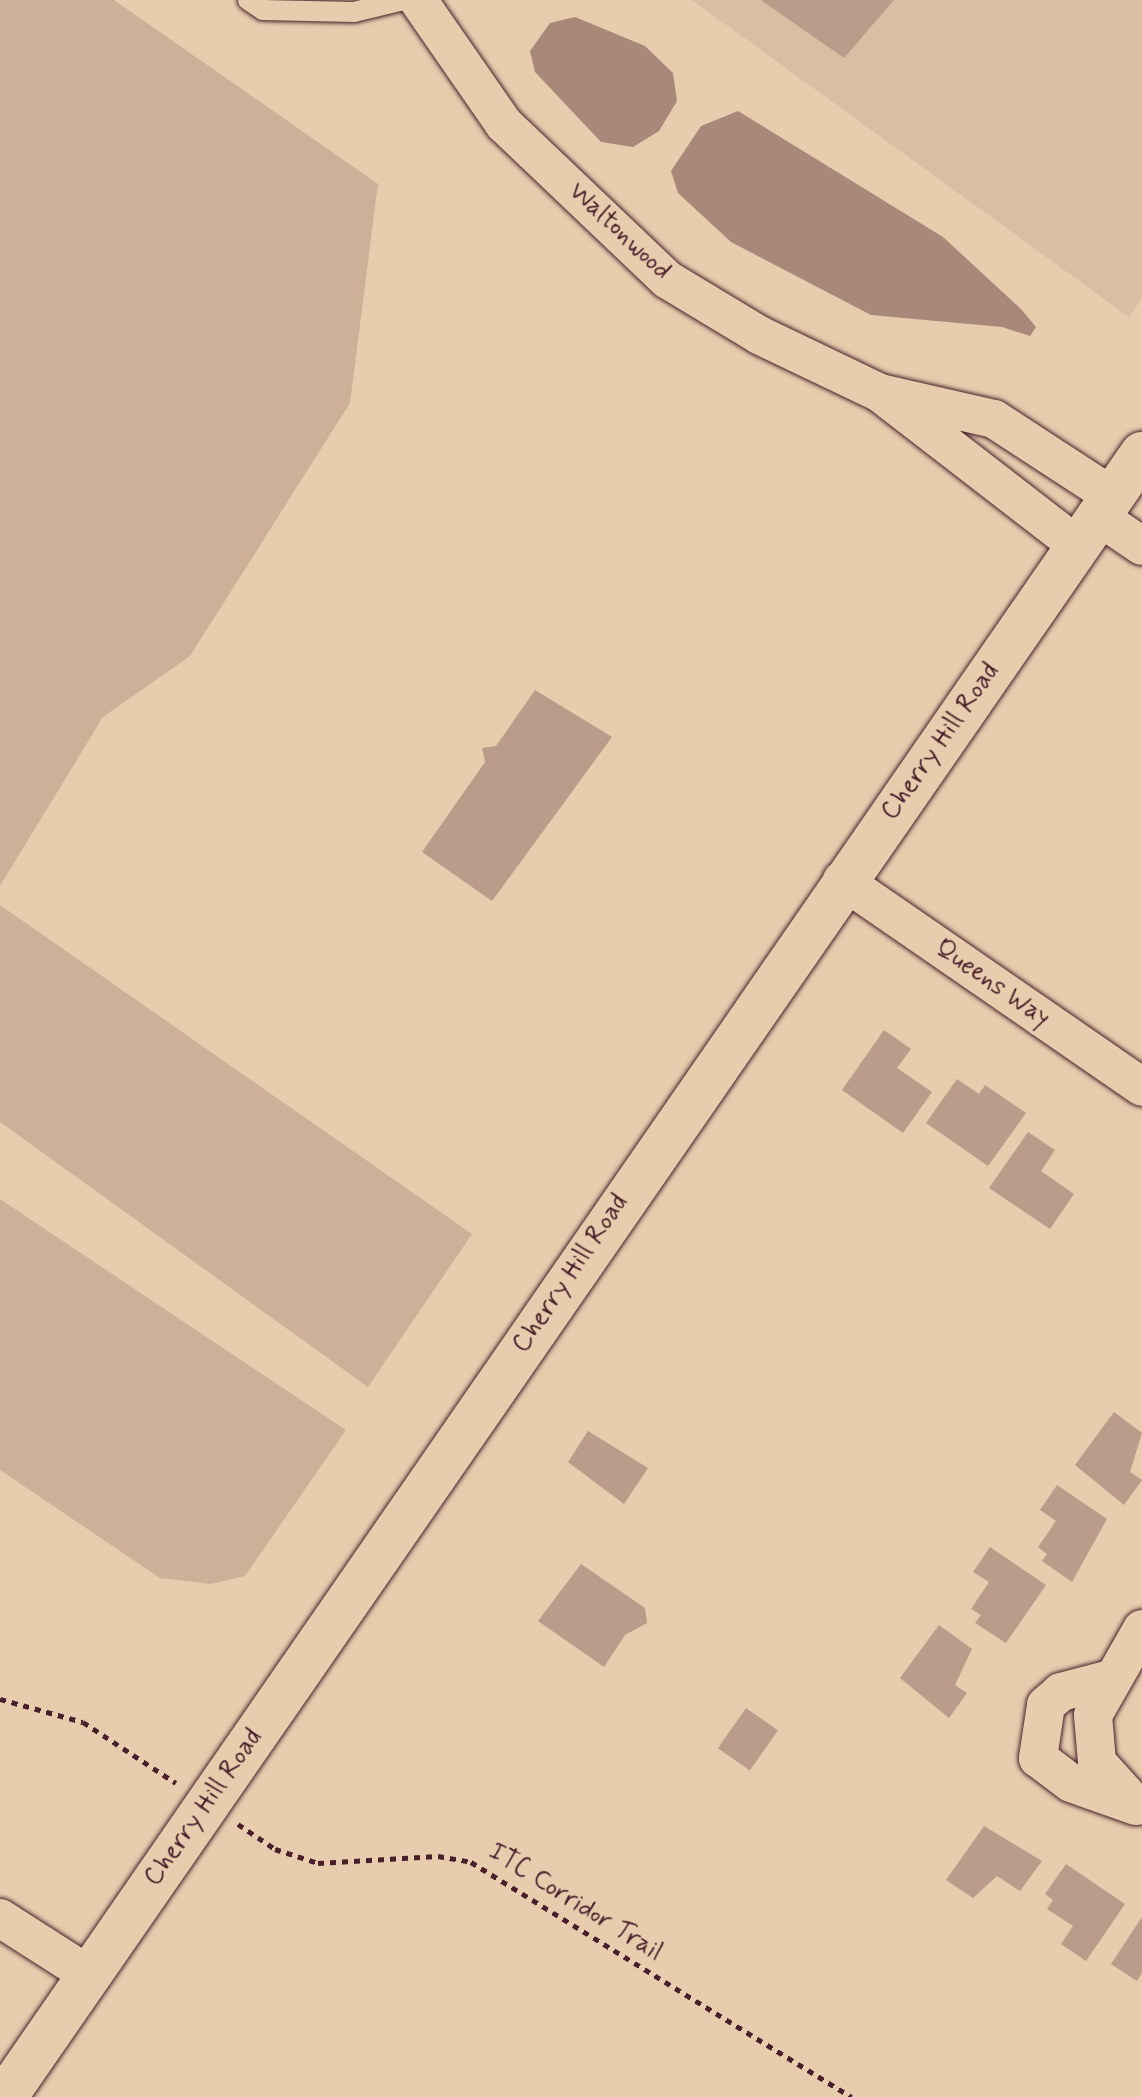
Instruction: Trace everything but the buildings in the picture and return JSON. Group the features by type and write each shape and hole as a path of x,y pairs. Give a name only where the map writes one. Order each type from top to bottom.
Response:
{"main road":[{"name":"Cherry Hill Road","path":"5,2097 842,880 1142,454"}],"street":[{"name":"Waltonwood","path":"418,0 504,124 668,280 759,335 880,393 1096,519"},
{"name":"Waltonwood","path":"880,393 994,419 1096,519"},
{"path":"1096,519 1142,546"},
{"name":"Queens Way","path":"842,880 1142,1087"},
{"path":"1139,1808 1097,1762 1093,1715 1107,1680 1142,1629"},
{"path":"1107,1680 1061,1692 1046,1705 1038,1758 1071,1783 1139,1808"},
{"path":"0,1918 89,1975"}],"lane":[{"path":"248,0 263,10 354,12 404,0"}],"path":[{"name":"ITC Corridor Trail","path":"0,1699 83,1722 207,1804 300,1860 471,1862 851,2097"}],"shaded area":[{"path":"0,0 114,0 378,184 350,403 190,656 103,717 0,886"},
{"path":"692,0 1142,0 1142,298 1129,317"},
{"path":"575,17 645,46 673,73 677,101 659,131 633,147 601,142 535,72 530,51 550,23"},
{"path":"738,111 943,237 1021,309 1036,327 1030,336 1002,327 871,315 731,242 678,193 671,171 701,126"},
{"path":"0,905 472,1234 368,1387 0,1122"},
{"path":"0,1199 346,1430 245,1576 211,1584 160,1578 0,1470"}]}
